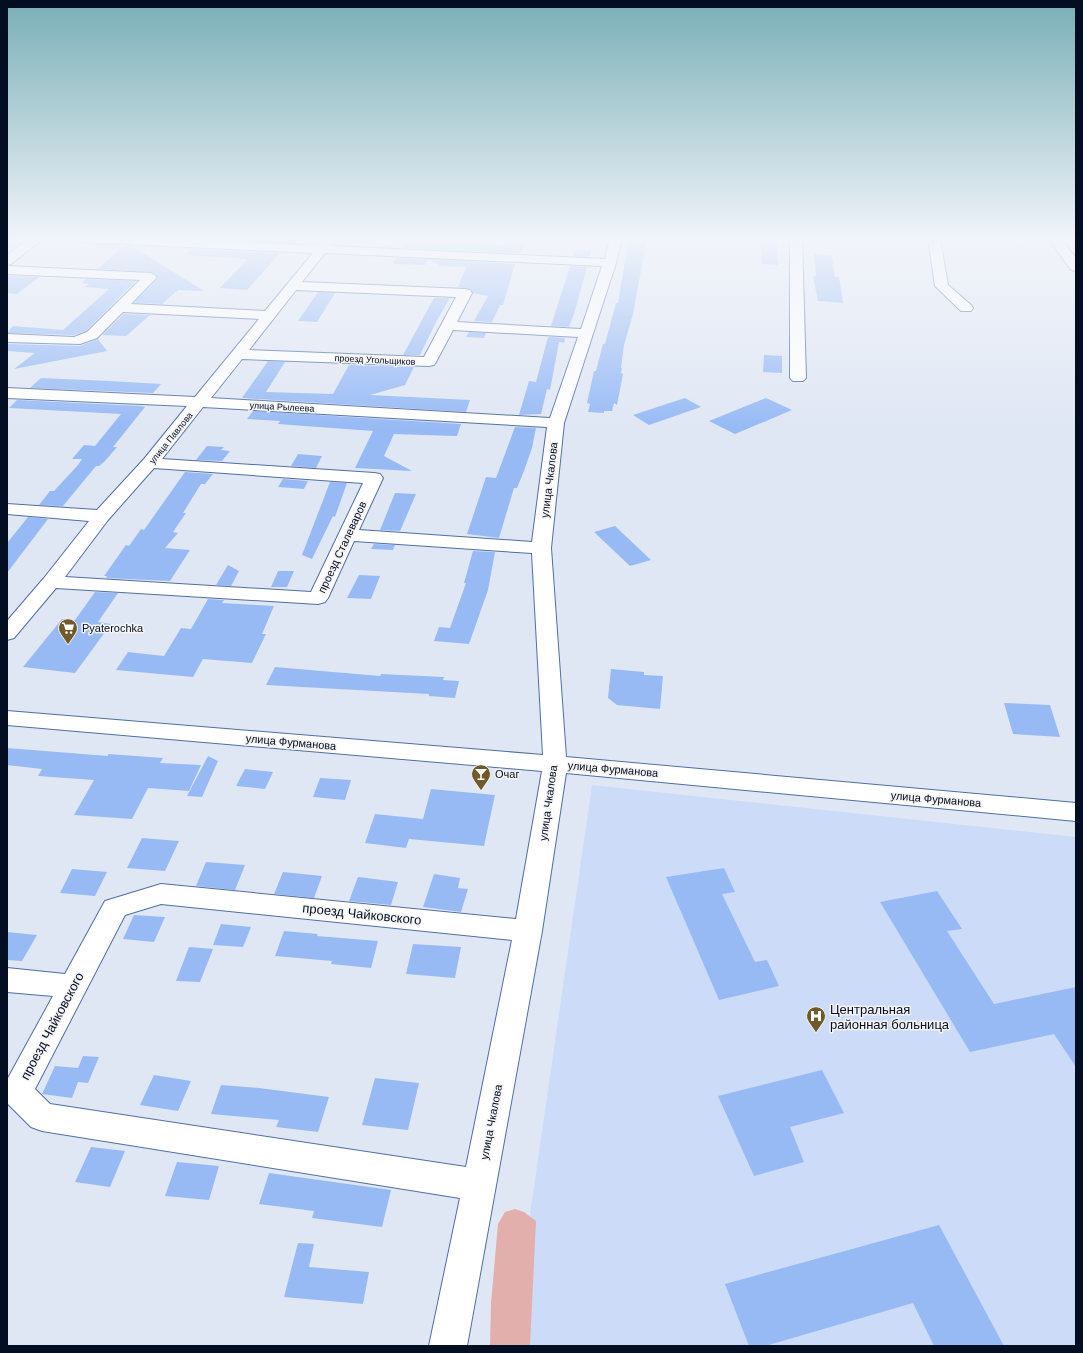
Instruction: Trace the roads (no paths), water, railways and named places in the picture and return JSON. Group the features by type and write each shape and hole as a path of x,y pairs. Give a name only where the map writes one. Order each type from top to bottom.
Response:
{"street":[{"path":"7,338 75,341 92,336 127,301"},
{"name":"улица Павлова","path":"7,634 51,582 102,516 150,463 281,301"},
{"name":"проезд Угольщиков","path":"239,354 430,362 461,301"},
{"name":"улица Чкалова","path":"448,1346 528,931 555,764 541,548 556,424 596,301"},
{"path":"797,301 798,378"},
{"path":"959,301 966,308"},
{"path":"120,308 270,315"},
{"path":"448,326 585,333"},
{"name":"улица Рылеева","path":"7,393 200,402 556,424"},
{"name":"проезд Сталеваров","path":"51,582 318,598 374,478 150,463"},
{"path":"7,509 102,516"},
{"path":"347,535 541,548"},
{"name":"улица Фурманова","path":"7,718 555,764 1076,812"},
{"name":"проезд Чайковского","path":"478,1185 42,1117 17,1092 114,908 161,894 528,931"},
{"path":"7,980 73,986"}],"place":[{"name":"Pyaterochka","path":"68,645"},
{"name":"Очаг","path":"481,791"},
{"name":"Центральная районная больница","path":"816,1033"}]}
